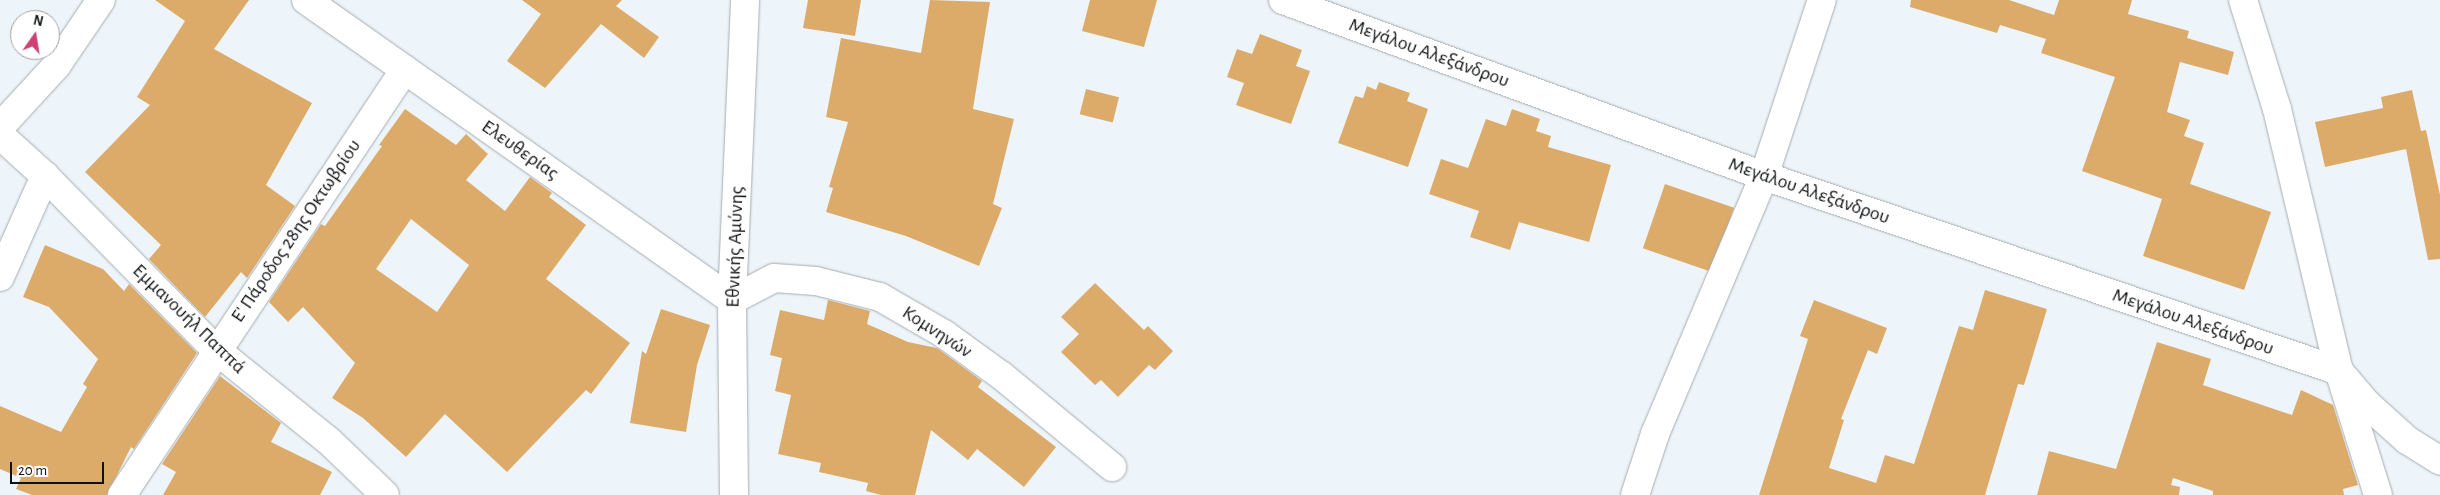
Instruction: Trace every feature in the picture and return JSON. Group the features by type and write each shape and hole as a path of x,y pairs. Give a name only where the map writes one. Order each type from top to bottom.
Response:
{"street":[{"path":"0,127 57,65 101,0"},
{"name":"Εθνικής Αμύνης","path":"734,495 732,300 744,0"},
{"name":"Μεγάλου Αλεξάνδρου","path":"1284,0 1764,176 2339,372"},
{"path":"1635,495 1655,434 1764,176 1822,0"},
{"path":"2243,0 2277,109 2339,372 2378,495"},
{"name":"Ελευθερίας","path":"308,1 732,300"},
{"name":"Ε' Πάροδος 28ης Οκτωβρίου","path":"122,495 216,350 405,68"},
{"name":"Εμμανουήλ Παππά","path":"0,135 45,176 216,350 330,442 385,495"},
{"path":"0,277 45,176"},
{"name":"Κομνηνών","path":"732,300 774,278 816,281 880,296 944,334 1002,376 1112,467"},
{"path":"2339,372 2367,404 2407,440 2440,461"}],"building":[{"path":"155,0 249,0 214,49 312,103 266,185 295,206 247,278 241,272 205,317 149,259 161,245 85,172 150,105 137,97 185,21"},
{"path":"522,0 622,0 616,6 659,37 644,58 601,24 545,88 507,61 541,14"},
{"path":"808,0 861,0 855,36 803,28"},
{"path":"930,0 990,2 973,109 1014,119 993,204 1002,208 979,266 906,236 826,212 833,188 829,187 848,122 826,117 841,38 921,53"},
{"path":"1090,0 1157,0 1144,47 1082,31"},
{"path":"1911,0 2009,0 2054,15 2059,0 2132,0 2128,14 2189,31 2187,38 2234,52 2228,75 2180,62 2167,112 2190,120 2184,136 2204,143 2190,184 2271,212 2244,290 2143,256 2162,199 2082,171 2115,77 2041,53 2046,39 2000,25 1997,33 1910,7"},
{"path":"1260,34 1302,50 1296,66 1310,71 1291,124 1236,105 1244,83 1227,77 1237,49 1252,54"},
{"path":"1379,82 1410,93 1407,101 1428,109 1408,167 1338,143 1355,96 1363,98 1367,86 1376,90"},
{"path":"1086,89 1119,97 1113,122 1080,114"},
{"path":"2412,90 2421,131 2426,130 2440,195 2440,259 2428,260 2406,149 2325,167 2315,122 2383,108 2381,97"},
{"path":"405,109 456,145 466,134 488,154 466,180 505,211 530,177 552,193 549,197 586,225 546,279 630,343 591,394 586,390 507,472 445,414 406,457 363,418 332,398 355,363 303,307 288,322 269,302 321,224 325,226 382,146 379,145","holes":["411,219 469,265 437,312 376,269"]},
{"path":"1512,109 1540,119 1536,131 1551,136 1548,147 1611,165 1589,242 1519,222 1510,250 1470,237 1479,211 1429,194 1441,159 1468,168 1486,119 1506,126"},
{"path":"1665,184 1734,208 1712,272 1643,248"},
{"path":"45,245 103,269 124,291 129,284 197,353 134,449 131,447 107,495 32,495 16,489 21,478 0,469 0,406 61,432 87,387 83,384 98,359 49,307 23,297"},
{"path":"1095,283 1144,330 1148,326 1173,351 1155,370 1149,365 1118,397 1101,380 1095,385 1061,352 1079,334 1061,317"},
{"path":"1985,290 2047,309 2024,385 2018,384 1985,495 1759,495 1808,339 1800,336 1814,300 1887,328 1877,354 1868,350 1841,419 1844,420 1829,468 1876,483 1885,455 1914,464 1959,326 1973,330"},
{"path":"828,300 870,311 867,324 908,342 937,348 982,381 978,387 1056,447 1024,487 977,449 968,460 931,430 915,495 881,495 866,491 868,483 819,472 821,463 778,454 791,395 775,391 782,358 770,355 780,310 824,320"},
{"path":"661,309 710,325 697,365 686,432 630,423 642,351 646,354"},
{"path":"2157,342 2211,359 2203,385 2292,415 2301,390 2333,405 2358,485 2343,489 2344,495 2213,495 2213,491 2173,478 2171,485 2180,487 2179,495 2037,495 2049,451 2116,469"},
{"path":"220,376 281,423 271,442 332,472 320,495 163,495 176,472 162,464"}]}
